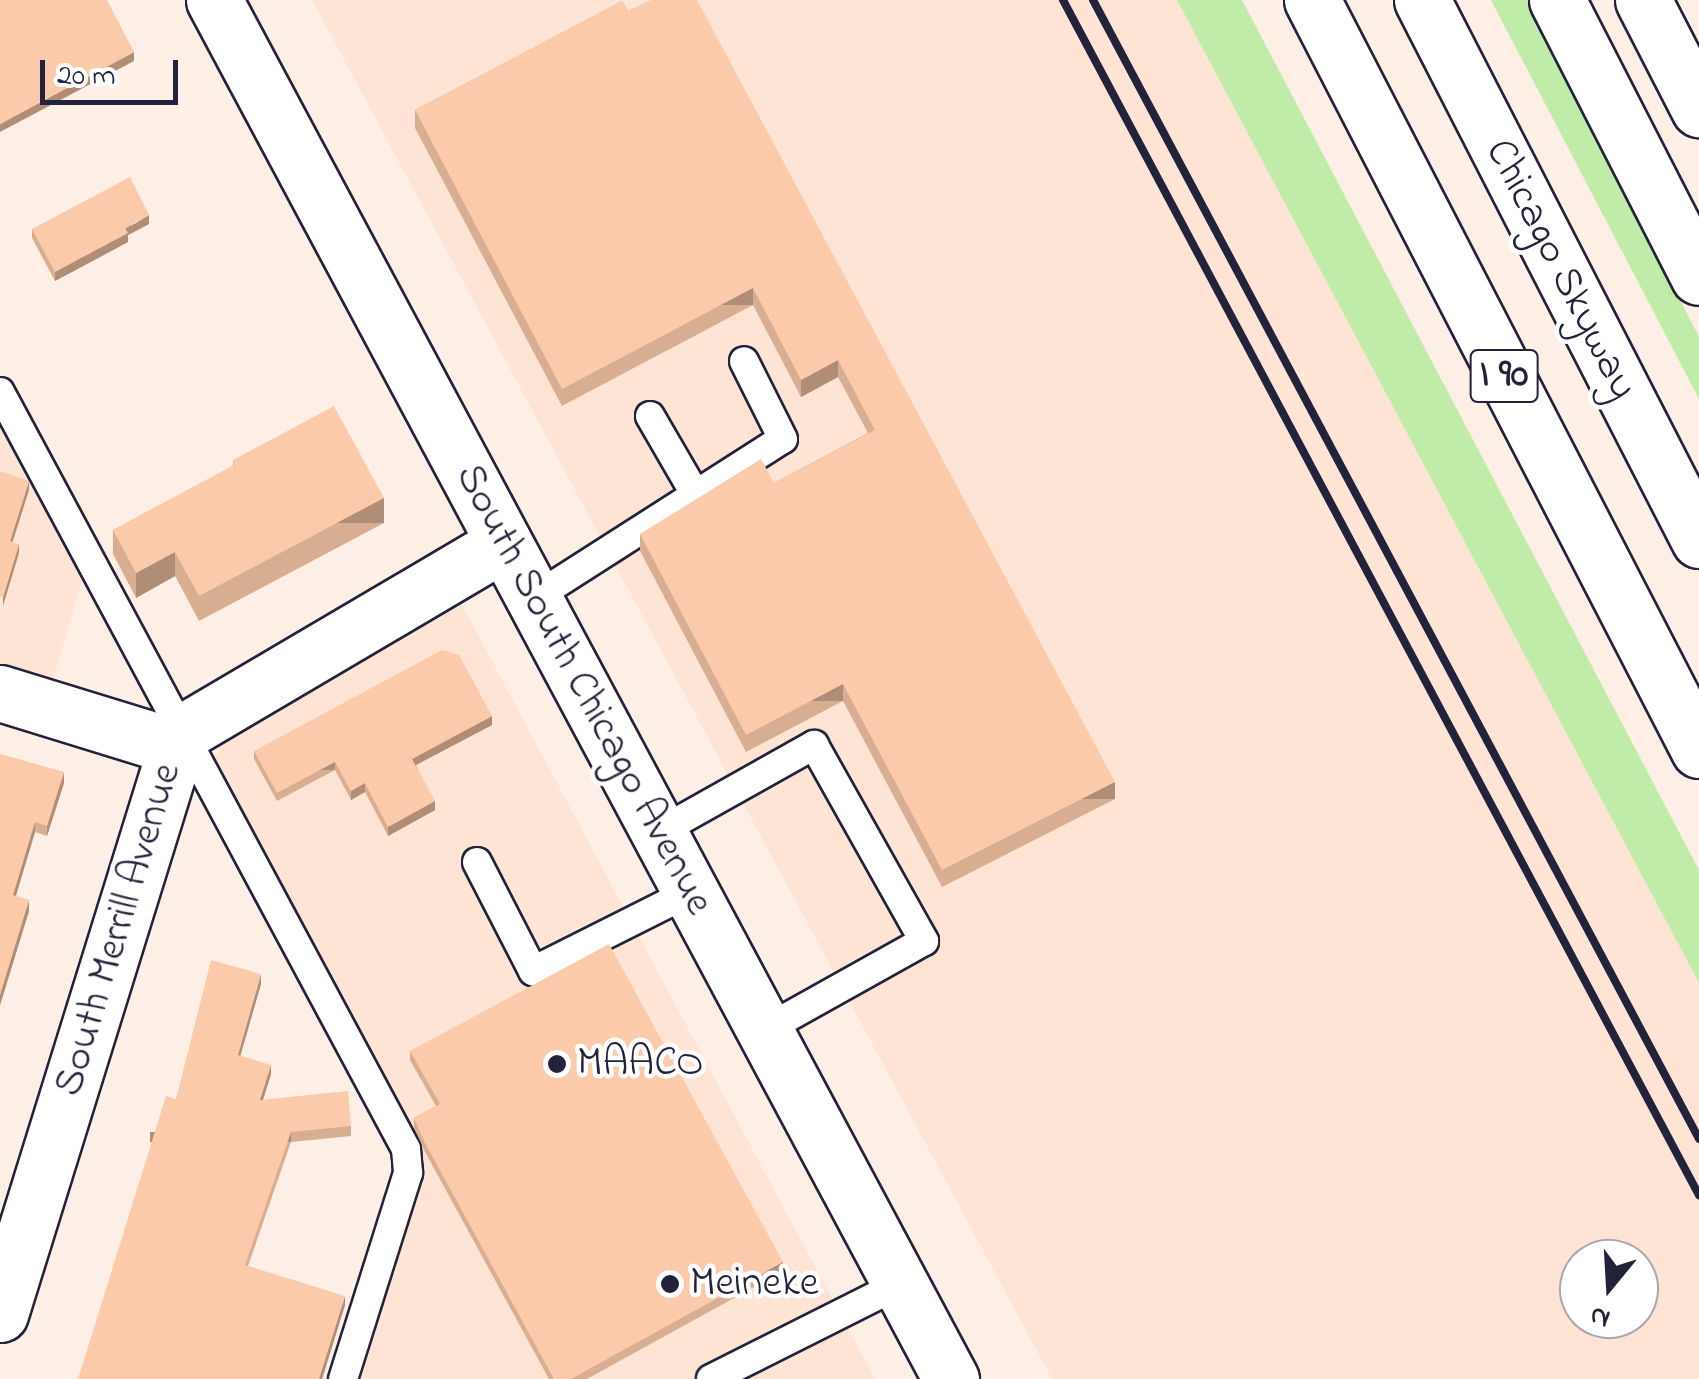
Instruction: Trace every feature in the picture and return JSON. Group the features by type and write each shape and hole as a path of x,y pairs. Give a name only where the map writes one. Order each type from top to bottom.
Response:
{"main road":[{"name":"South South Chicago Avenue","path":"214,0 948,1378"},
{"name":"I 90","path":"1312,0 1699,750"},
{"name":"Chicago Skyway","path":"1422,0 1699,540"},
{"path":"1557,0 1699,277"},
{"path":"1643,0 1699,108"},
{"name":"South Merrill Avenue","path":"0,1314 178,741 504,543"},
{"path":"0,692 178,741"}],"lane":[{"path":"534,598 694,492 784,439 744,361"},
{"path":"0,392 178,741 406,1149 408,1172 343,1379"},
{"path":"650,416 694,492"},
{"path":"659,832 814,745 924,941 765,1030"},
{"path":"477,862 533,971 690,892"},
{"path":"711,1379 900,1284"}],"shaded area":[{"path":"312,0 1177,0 1699,983 1699,1379 1052,1379"},
{"path":"0,388 90,553 53,680 0,664"},
{"path":"460,601 875,1379 343,1379 408,1173 205,795 224,732"}],"green space":[{"path":"1177,0 1242,0 1699,870 1699,983"},
{"path":"1491,0 1527,0 1699,337 1699,399"}],"building":[{"path":"0,0 107,0 134,52 0,124"},
{"path":"651,0 697,0 1115,782 942,870 843,684 746,735 640,534 761,459 774,483 875,430 838,360 801,380 753,288 562,389 415,110 622,1 628,11"},
{"path":"130,177 149,215 125,228 128,233 55,272 32,229"},
{"path":"334,406 384,498 199,596 175,552 136,573 113,530"},
{"path":"0,471 29,481 10,541 19,544 3,597 0,596"},
{"path":"442,650 459,655 492,716 412,759 435,801 388,827 365,783 351,791 335,762 277,793 254,751"},
{"path":"0,754 64,772 47,826 35,822 13,895 29,900 0,995"},
{"path":"609,944 783,1262 571,1379 554,1379 424,1141 414,1118 440,1104 410,1051"},
{"path":"211,960 261,974 238,1055 271,1065 260,1100 348,1091 351,1126 291,1132 245,1265 345,1296 319,1379 78,1379 166,1096 176,1099"}],"railway":[{"path":"1063,0 1699,1195"},
{"path":"1093,0 1699,1139"}],"place":[{"name":"MAACO","path":"557,1064"},
{"name":"Meineke","path":"670,1284"}]}
